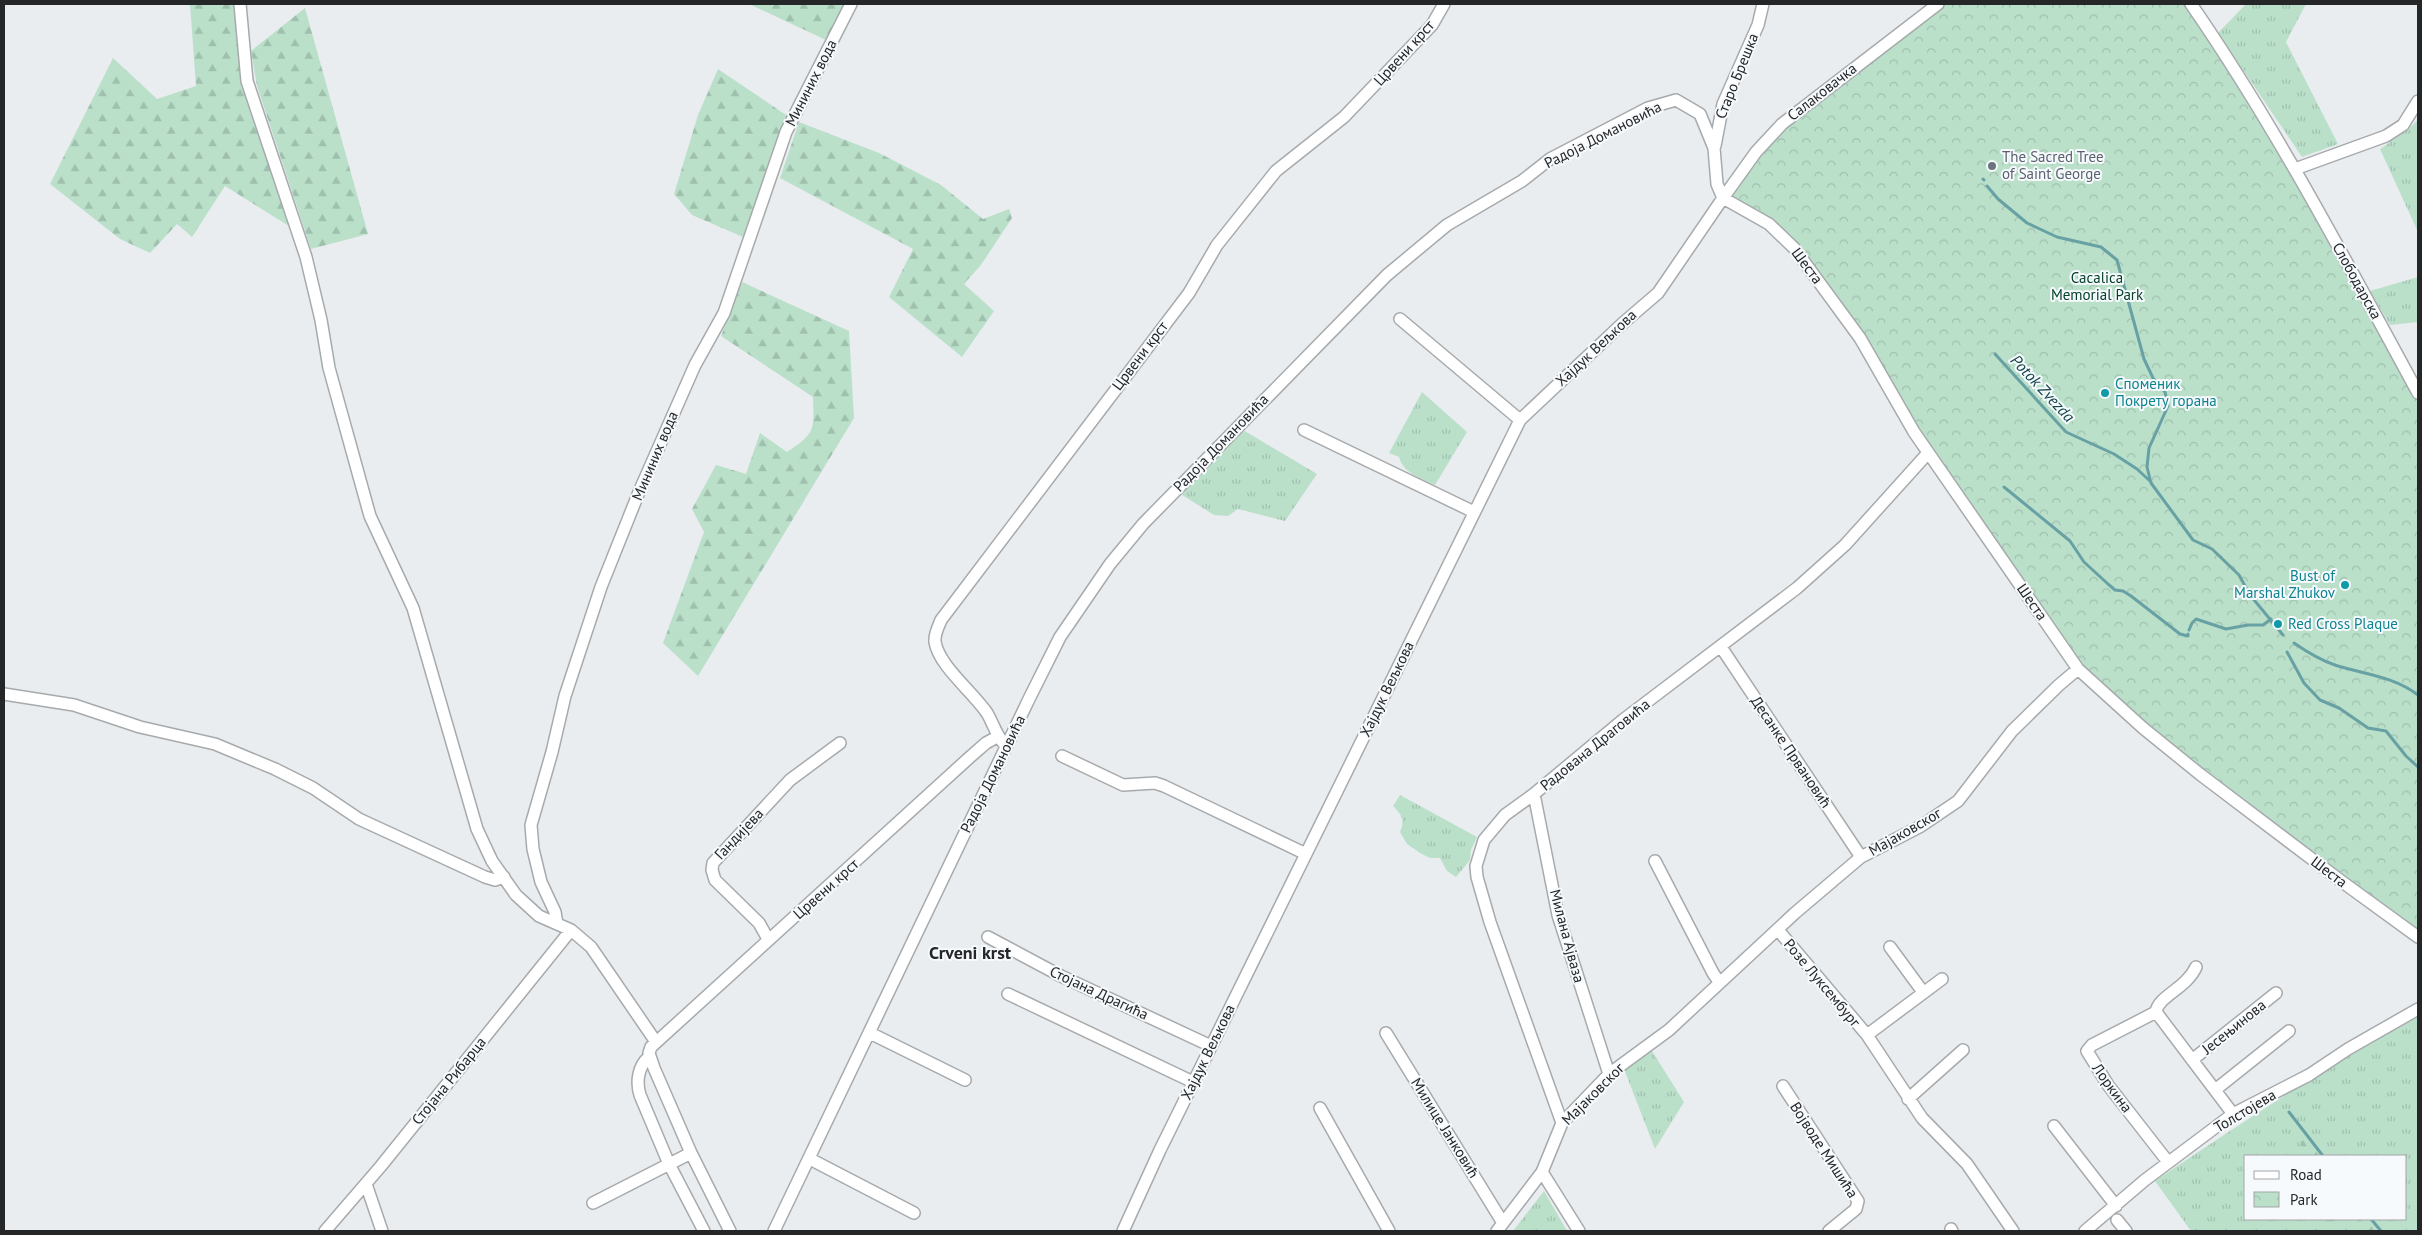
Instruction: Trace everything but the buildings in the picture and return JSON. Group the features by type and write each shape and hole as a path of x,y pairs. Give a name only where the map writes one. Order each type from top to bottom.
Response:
{"street":[{"path":"240,4 247,80 306,257 321,320 329,368 370,516 413,608 477,829 492,861 516,895 539,916 571,930 591,947 606,966 656,1042 651,1047 649,1057 691,1154 730,1231"},
{"name":"Мининих вода","path":"557,924 555,912 541,882 533,849 531,825 565,696 602,587 639,492 695,365 724,313 786,132 851,4"},
{"name":"Црвени крст","path":"1006,746 997,737 987,714 946,664 938,651 935,637 941,620 1189,293 1217,245 1257,194 1276,171 1344,117 1432,25 1444,4"},
{"name":"Старо Брешка","path":"1714,148 1723,104 1758,25 1763,4"},
{"name":"Салаковачка","path":"1722,198 1756,152 1782,124 1938,4"},
{"name":"Слободарска","path":"2190,4 2214,37 2295,169 2418,392"},
{"name":"Радоја Домановића","path":"774,1231 1060,637 1110,564 1143,524 1342,320 1424,243 1447,225 1522,181 1550,160 1658,104 1676,100 1692,107 1703,118 1714,148 1717,184 1722,198"},
{"path":"2295,169 2386,136 2402,125 2418,101"},
{"name":"Хајдук Вељкова","path":"1123,1231 1193,1082 1520,420 1623,323 1658,293 1722,198"},
{"name":"Шеста","path":"1722,198 1769,224 1794,248 1860,338 1928,453 2078,669 2143,728 2201,775 2340,881 2418,937"},
{"path":"1400,319 1520,420"},
{"path":"1304,430 1474,512"},
{"name":"Радована Драговића","path":"1562,1123 1493,930 1477,877 1478,858 1484,840 1505,815 1534,794 1623,720 1797,588 1845,545 1928,453"},
{"name":"Десанке Првановић","path":"1721,647 1861,857"},
{"name":"Мајаковског","path":"1500,1227 1542,1172 1562,1123 1609,1074 1669,1030 1719,982 1861,857 1921,826 1958,801 2012,732 2059,685 2078,669"},
{"path":"4,694 74,706 140,727 215,744 290,776 313,788 359,819 414,846 486,877 495,880 504,877"},
{"name":"Црвени крст","path":"656,1042 970,757 986,743 997,737"},
{"name":"Гандијева","path":"768,939 759,923 715,880 712,870 713,863 790,780 840,743"},
{"path":"1062,756 1123,785 1155,784 1164,786 1306,854"},
{"name":"Милана Ајваза","path":"1534,794 1558,916 1609,1074"},
{"path":"1655,861 1712,973 1719,982"},
{"name":"Стојана Рибарца","path":"325,1231 366,1184 571,930"},
{"name":"Розе Луксембург","path":"1778,930 1867,1035 1922,1118 1966,1164 2013,1231"},
{"name":"Стојана Драгића","path":"988,938 1061,976 1211,1046"},
{"path":"1890,947 1923,992"},
{"path":"2156,1012 2159,1003 2187,982 2196,967"},
{"name":"Розе Луксембург","path":"1867,1035 1942,979"},
{"name":"Јесењинова","path":"2192,1060 2276,993"},
{"path":"1008,994 1193,1082"},
{"name":"Толстојева","path":"2085,1231 2168,1162 2233,1114 2309,1075 2363,1040 2418,1009"},
{"name":"Јесењинова","path":"2156,1012 2233,1114"},
{"name":"Лоркина","path":"2156,1012 2092,1045 2087,1051 2108,1085 2168,1162"},
{"path":"2215,1090 2289,1031"},
{"path":"870,1033 965,1080"},
{"name":"Милице Јанковић","path":"1386,1033 1500,1227"},
{"path":"1908,1099 1963,1050"},
{"path":"649,1057 644,1061 637,1086 669,1164 704,1231"},
{"name":"Војводе Мишића","path":"1783,1086 1858,1201 1856,1209 1829,1231"},
{"path":"1320,1108 1389,1231"},
{"path":"2054,1126 2116,1206"},
{"path":"593,1203 691,1154"},
{"path":"810,1159 914,1213"},
{"path":"1542,1172 1579,1231"},
{"path":"366,1184 382,1231"},
{"path":"2117,1220 2126,1231"}],"green space":[{"path":"190,4 240,4 247,81 297,231 225,186 192,237 177,224 150,253 120,239 50,184 113,58 157,99 196,86"},
{"path":"749,4 844,4 826,40"},
{"name":"Cacalica Memorial Park","path":"1938,4 2191,4 2214,37 2418,393 2418,937 2097,688 2002,560 1860,338 1794,248 1723,198 1782,124"},
{"path":"2246,4 2306,4 2286,42 2338,144 2302,157 2218,33"},
{"path":"305,8 368,234 311,249 257,86 251,51"},
{"path":"718,69 789,117 743,237 692,215 674,194 698,115"},
{"path":"2418,120 2418,232 2380,149 2405,132"},
{"path":"799,122 879,153 941,185 983,219 1009,209 1012,218 981,265 964,284 994,311 962,357 889,297 913,249 780,178"},
{"path":"2418,277 2418,322 2390,325 2370,291"},
{"path":"742,282 849,331 854,418 698,676 663,643 704,532 692,509 716,465 746,474 760,433 787,452 808,435 813,424 813,397 721,336"},
{"path":"1422,392 1467,432 1435,485 1414,475 1404,467 1399,457 1389,453"},
{"path":"1243,430 1317,474 1285,521 1238,509 1228,516 1214,515 1179,493"},
{"path":"1400,795 1477,837 1471,850 1470,860 1456,877 1447,871 1440,858 1430,858 1407,844 1400,832 1402,818 1393,806"},
{"path":"2418,1017 2418,1231 2191,1231 2155,1181 2351,1055"},
{"path":"1652,1051 1684,1102 1655,1149 1624,1069"},
{"path":"2305,1136 2317,1136 2331,1155 2303,1155 2299,1148"},
{"path":"1544,1191 1567,1231 1513,1231"},
{"path":"2321,1220 2350,1220 2336,1230"},
{"path":"2357,1220 2381,1220 2390,1231 2367,1231"}],"waterway":[{"path":"1987,186 1998,199 2027,223 2057,237 2101,247 2117,260 2144,359 2153,378 2165,392 2168,406 2149,448 2147,467 2151,483 2193,540 2212,549 2239,575 2250,595 2283,635"},
{"name":"Potok Zvezda","path":"1995,354 2066,432 2114,454 2137,469 2151,482"},
{"path":"2004,487 2070,541 2084,562 2115,590 2123,591 2131,596 2180,634 2188,636 2188,634"},
{"path":"2189,630 2196,619 2226,629 2248,625 2263,625 2271,619"},
{"path":"2294,643 2329,663 2378,676 2418,695"},
{"path":"2287,652 2304,683 2320,700 2339,708 2368,728 2386,731 2406,756 2418,767"},
{"path":"2289,1112 2322,1155"},
{"path":"2372,1220 2381,1231"}],"place":[{"name":"The Sacred Tree of Saint George","path":"1992,166"},
{"name":"Споменик Покрету горана","path":"2105,393"},
{"name":"Bust of Marshal Zhukov","path":"2345,585"},
{"name":"Red Cross Plaque","path":"2278,624"}],"district":[{"name":"Crveni krst","path":"970,953"}]}
